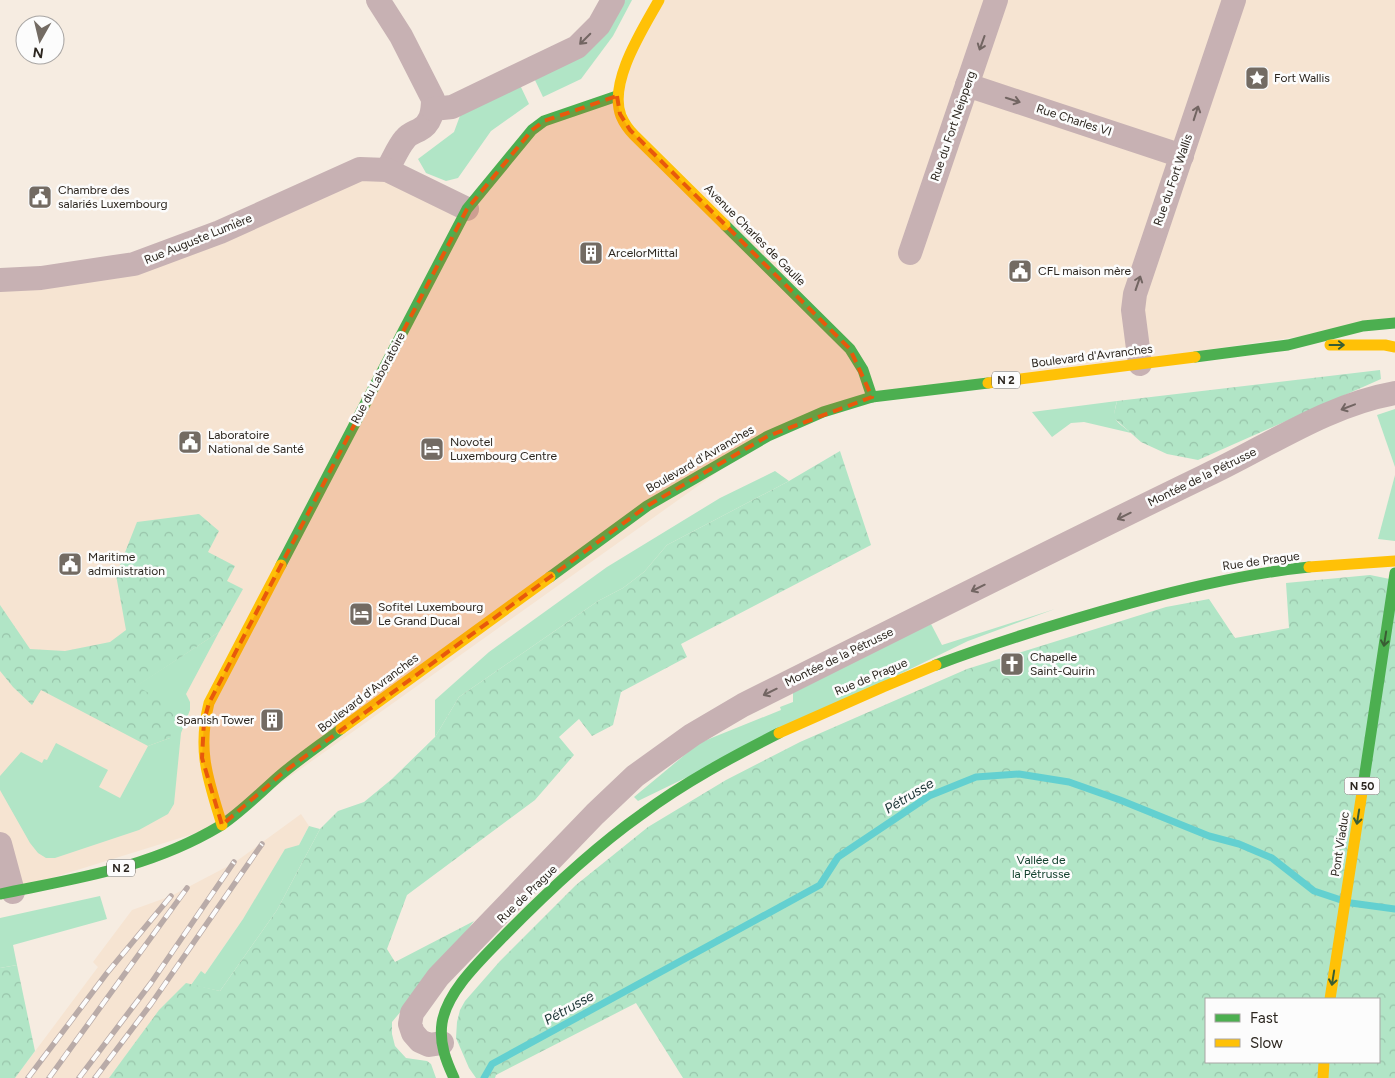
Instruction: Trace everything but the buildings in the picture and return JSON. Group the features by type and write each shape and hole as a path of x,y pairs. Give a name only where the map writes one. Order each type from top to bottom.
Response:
{"main road":[{"path":"617,96 623,74 633,50 659,0"},
{"name":"Rue du Laboratoire","path":"222,824 202,758 201,740 209,703 467,209 532,130 544,121 617,96"},
{"name":"Avenue Charles de Gaulle","path":"617,96 620,114 630,130 850,349 863,370 872,398"},
{"name":"Boulevard d'Avranches","path":"222,824 284,772 646,506 768,436 823,412 872,398 1288,345 1364,326 1395,323"},
{"name":"Boulevard d'Avranches","path":"1288,345 1385,345 1395,347"},
{"name":"Rue de Prague","path":"442,1043 443,1015 448,1002 456,990 490,950 561,879 609,838 662,799 716,766 791,727 880,688 972,651 1075,617 1229,579 1274,572 1395,562"},
{"name":"Pont Viaduc","path":"1330,998 1395,574"},
{"name":"N 2","path":"7,893 99,874 147,861 186,845 222,824"},
{"path":"442,1043 446,1061 454,1078"},
{"path":"1323,1078 1324,1063"}],"street":[{"path":"378,0 402,36 433,99 430,121 421,129 410,134 387,170"},
{"path":"433,109 452,107 577,47 599,25 613,0"},
{"name":"Rue du Fort Neipperg","path":"910,253 996,0"},
{"name":"Rue du Fort Wallis","path":"1140,364 1133,302 1234,0"},
{"name":"Rue Charles VI","path":"967,85 1182,156"},
{"name":"Rue Auguste Lumière","path":"0,280 41,278 134,264 220,232 360,169 387,170 467,209"},
{"name":"Montée de la Pétrusse","path":"442,1043 429,1045 420,1041 413,1033 410,1024 412,1013 438,977 594,814 635,776 692,735 743,705 1306,424 1375,397 1395,393"},
{"path":"0,844 7,893"}],"highlighted area":[{"path":"617,96 620,114 630,130 850,349 872,397 768,436 647,506 284,772 222,825 202,758 204,721 209,703 467,209 532,130 544,121"}],"shaded area":[{"path":"659,0 1395,0 1395,323 872,397 768,436 222,825 0,894 0,280 108,269 360,169 467,209 532,130 617,96"},
{"path":"301,814 309,826 299,845 243,919 205,974 201,972 191,985 160,1010 109,1078 15,1078 98,967 93,962 132,910 171,896 234,863"}],"green space":[{"path":"621,0 632,0 613,36 581,79 543,97 534,78"},
{"path":"520,85 529,104 491,131 458,178 446,181 426,173 418,159 454,132 461,113"},
{"path":"1380,370 1381,379 1198,460 1167,454 1141,442 1114,418 1117,401"},
{"path":"1117,401 1116,420 1131,433 1084,422 1071,423 1052,437 1032,412"},
{"path":"1395,409 1395,467 1377,415"},
{"path":"840,451 871,545 681,644 687,657 621,692 613,725 592,736 579,719 559,737 574,755 535,800 407,895 387,949 395,962 474,921 392,1022 395,1046 406,1058 427,1061 431,1064 436,1078 109,1078 159,1010 186,983 220,991 277,910 320,829 338,811 364,802 392,779 435,737 459,697 598,601 623,588 644,572 667,545 789,481"},
{"path":"775,471 789,481 667,545 644,572 623,588 598,601 459,697 435,737 435,700 489,652 607,567 720,498"},
{"path":"1395,475 1395,541 1378,539"},
{"path":"199,514 219,531 208,552 235,566 227,581 243,589 219,632 137,686 177,710 170,738 148,746 41,690 32,705 13,687 0,671 0,605 30,649 65,651 110,642 126,630 116,575 137,522"},
{"name":"Vallée de la Pétrusse","path":"1370,575 1395,580 1395,1078 683,1078 636,1003 496,1075 495,1078 476,1078 469,1068 456,1038 460,1010 465,1001 500,961 576,885 648,827 726,780 800,742 967,669 1166,607 1209,599 1235,638 1289,628 1286,583"},
{"path":"1055,609 968,641 638,801 634,797 699,743 781,710 780,707 793,702 793,693 796,690 931,624 942,645"},
{"path":"219,632 186,694 190,702 190,710 181,733 174,804 168,814 139,830 55,858 46,858 38,853 30,843 0,790 0,776 21,752 42,763 44,759 47,760 56,743 108,770 99,787 120,798 148,746 170,738 136,686"},
{"path":"309,826 320,829 277,910 220,991 191,985 201,971 205,974 243,919 285,849 299,845"},
{"path":"100,896 107,919 13,945 17,965 0,968 0,918"},
{"path":"17,965 35,1051 15,1078 0,1078 0,968"}],"waterway":[{"name":"Pétrusse","path":"484,1078 492,1064 820,885 838,857 929,796 976,777 1019,774 1069,782 1120,800 1209,836 1239,844 1272,858 1314,891 1341,900"},
{"name":"Pétrusse","path":"1351,903 1395,909"}],"railway":[{"path":"95,1078 151,1004 262,844"},
{"path":"79,1078 151,983 234,862"},
{"path":"49,1078 187,888"},
{"path":"28,1078 107,973 171,896"}],"traffic: fast":[{"path":"281,565 467,209 532,130 544,121 617,96"},
{"path":"725,225 850,349 863,370 872,397"},
{"path":"1195,357 1288,345 1363,326 1395,323"},
{"path":"550,577 647,506 768,436 823,412 872,397 988,383"},
{"path":"936,665 1033,632 1153,597 1242,577 1309,567"},
{"path":"1363,786 1395,573"},
{"path":"0,894 113,870 140,862 194,840 220,826 242,810 286,771 341,729"},
{"path":"454,1078 448,1065 441,1038 445,1011 458,988 485,956 552,888 623,828 658,802 692,781 779,733"}],"traffic: slow":[{"path":"659,0 637,40 623,72 618,102 621,116 634,135 725,225"},
{"path":"1330,345 1385,345 1395,347"},
{"path":"988,383 1195,357"},
{"path":"1309,567 1395,561"},
{"path":"222,825 212,793 204,751 204,736 209,703 281,565"},
{"path":"341,729 550,577"},
{"path":"779,733 936,665"},
{"path":"1330,998 1363,786"},
{"path":"1323,1078 1324,1063"}],"place":[{"name":"Fort Wallis","path":"1257,78"},
{"name":"Chambre des salariés Luxembourg","path":"40,197"},
{"name":"ArcelorMittal","path":"591,253"},
{"name":"CFL maison mère","path":"1020,271"},
{"name":"Laboratoire National de Santé","path":"190,442"},
{"name":"Novotel Luxembourg Centre","path":"432,449"},
{"name":"Maritime administration","path":"70,564"},
{"name":"Sofitel Luxembourg Le Grand Ducal","path":"361,614"},
{"name":"Chapelle Saint-Quirin","path":"1012,664"},
{"name":"Spanish Tower","path":"272,720"}]}
